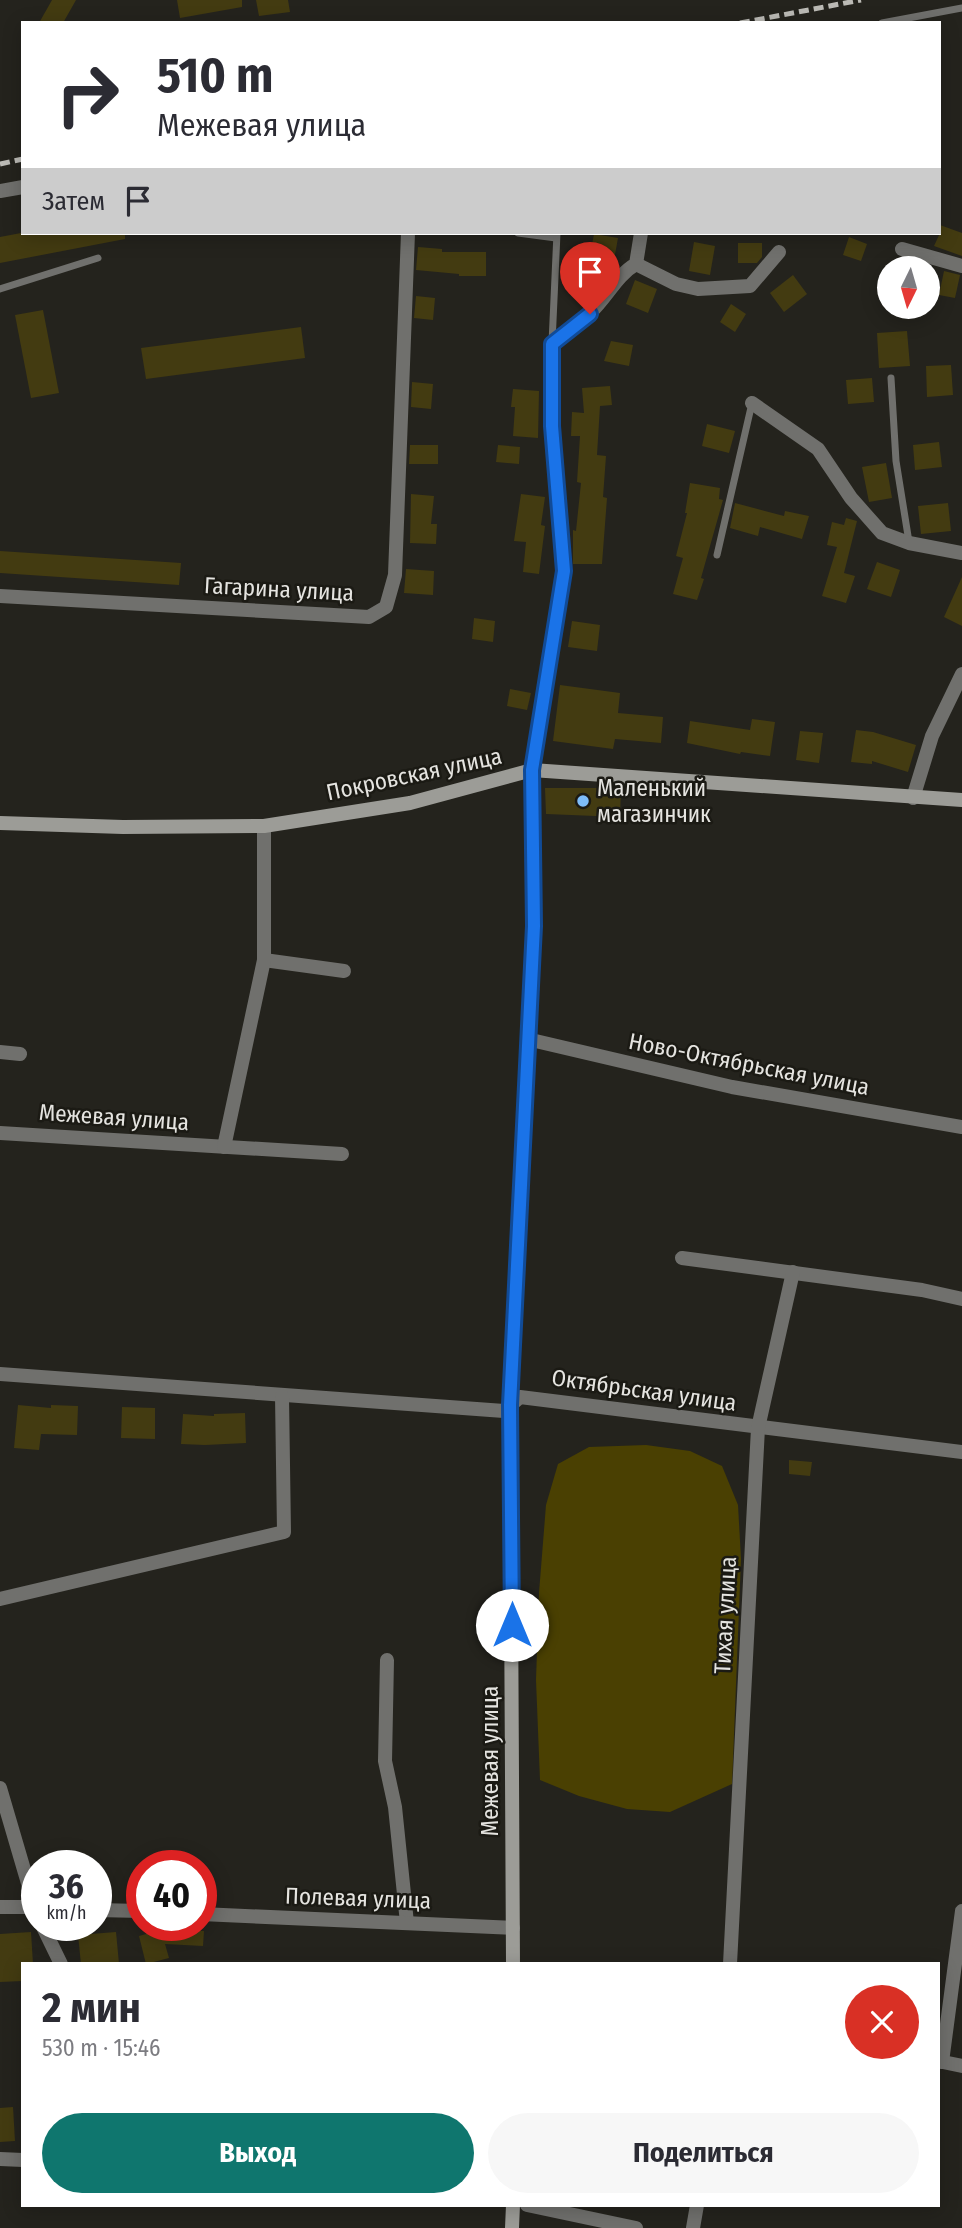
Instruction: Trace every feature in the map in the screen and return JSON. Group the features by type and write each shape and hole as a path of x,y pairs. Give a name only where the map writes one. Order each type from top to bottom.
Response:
{"street":[{"path":"0,191 21,187"},
{"name":"Гагарина улица","path":"0,596 369,617 386,607 395,575 408,235"},
{"path":"552,344 590,314 616,286 623,272 636,264 641,235"},
{"path":"902,250 962,266"},
{"path":"636,264 676,284 698,289 750,286 779,252"},
{"name":"Межевая улица","path":"513,1962 510,1405 534,926 532,770 564,571 552,426 552,344"},
{"path":"752,402 818,449 851,498 882,533 909,543 962,553"},
{"path":"913,798 932,736 962,674"},
{"name":"Покровская улица","path":"0,823 122,827 264,826 410,803 532,770 962,800"},
{"path":"224,1147 264,960 264,826"},
{"path":"264,960 344,971"},
{"name":"Ново-Октябрьская улица","path":"527,1039 732,1087 962,1127"},
{"path":"0,1052 20,1054"},
{"name":"Межевая улица","path":"0,1133 342,1154"},
{"path":"682,1258 922,1290 962,1299"},
{"name":"Тихая улица","path":"730,1962 758,1429 793,1272"},
{"name":"Октябрьская улица","path":"0,1374 505,1411 520,1397 758,1429 962,1452"},
{"path":"0,1599 284,1532 282,1396"},
{"path":"387,1660 385,1760 394,1807 407,1923"},
{"path":"0,1788 21,1859"},
{"path":"0,1907 21,1908"},
{"path":"962,1911 940,2062 962,2066"},
{"name":"Полевая улица","path":"217,1915 513,1928"},
{"path":"50,1941 60,1962"},
{"path":"0,2159 21,2160"},
{"path":"512,2228 513,2207"},
{"path":"536,2207 636,2228"},
{"path":"693,2228 697,2207"}],"lane":[{"path":"893,21 962,8"},
{"name":"Межевая улица","path":"552,344 557,235"},
{"path":"0,289 98,258"},
{"path":"891,378 895,461 909,543"},
{"path":"717,555 752,402"}],"shaded area":[{"path":"646,1445 690,1451 722,1466 738,1505 741,1559 732,1784 670,1812 627,1809 579,1796 540,1780 536,1680 539,1593 546,1505 558,1464 589,1447"}],"building":[{"path":"52,0 76,0 64,21 40,21"},
{"path":"177,0 242,0 242,7 180,18"},
{"path":"256,0 288,0 290,12 259,16"},
{"path":"941,225 962,233 962,256 934,246 941,235"},
{"path":"21,233 125,235 125,239 0,263 0,237"},
{"path":"594,235 618,238 614,260 590,255"},
{"path":"849,237 867,244 861,261 843,255"},
{"path":"694,242 715,246 710,275 689,271"},
{"path":"738,243 762,243 762,257 757,263 738,263"},
{"path":"418,247 442,249 442,252 486,252 486,276 459,276 416,270"},
{"path":"944,271 960,275 955,298 940,295"},
{"path":"793,275 807,294 784,312 770,293"},
{"path":"635,280 657,289 648,313 626,304"},
{"path":"416,296 435,298 433,320 414,318"},
{"path":"731,304 746,314 735,332 720,322"},
{"path":"43,310 59,393 31,398 15,315"},
{"path":"301,327 305,358 146,379 141,348"},
{"path":"907,331 910,366 879,368 877,333"},
{"path":"611,341 633,345 629,366 604,361"},
{"path":"951,365 953,395 927,397 926,366"},
{"path":"872,378 874,402 848,404 846,380"},
{"path":"412,382 433,384 431,409 411,407"},
{"path":"610,386 612,405 600,406 597,455 606,456 603,497 607,498 602,564 573,564 573,530 576,531 581,483 577,482 580,436 571,436 572,412 584,413 582,388"},
{"path":"513,389 539,391 538,438 513,436"},
{"path":"707,424 735,431 729,453 702,446"},
{"path":"939,442 942,467 915,470 913,445"},
{"path":"410,445 438,445 438,464 409,464"},
{"path":"498,445 520,447 519,464 496,462"},
{"path":"886,463 892,498 869,502 862,467"},
{"path":"690,483 720,488 719,499 723,500 697,600 673,594 683,558 676,556 687,513"},
{"path":"411,494 434,496 431,524 437,524 436,544 410,543"},
{"path":"521,494 545,497 541,525 545,526 539,574 523,572 526,542 514,541"},
{"path":"735,503 784,516 785,511 809,516 802,539 760,527 758,536 730,528"},
{"path":"948,503 951,531 921,534 918,506"},
{"path":"846,518 857,521 844,573 855,576 846,603 822,596 837,547 827,545 832,522 844,525"},
{"path":"0,551 181,563 179,585 0,573"},
{"path":"877,562 900,570 891,597 867,589"},
{"path":"406,569 434,571 433,595 404,593"},
{"path":"962,577 962,626 944,617"},
{"path":"474,618 495,621 493,642 472,639"},
{"path":"572,621 600,625 597,651 568,647"},
{"path":"560,685 620,693 618,713 663,717 661,743 615,739 613,749 553,741"},
{"path":"510,689 531,693 527,710 507,706"},
{"path":"752,719 775,722 770,756 740,754 687,743 690,721 750,730"},
{"path":"856,730 873,732 916,745 908,772 872,761 872,764 851,762"},
{"path":"800,731 823,733 819,763 796,760"},
{"name":"Маленький магазинчик","path":"545,788 621,788 620,817 546,814"},
{"path":"18,1405 51,1408 51,1405 78,1406 77,1435 41,1434 39,1450 14,1448"},
{"path":"122,1407 155,1408 155,1439 121,1438"},
{"path":"245,1413 246,1443 181,1444 183,1414 214,1416"},
{"path":"789,1460 812,1462 810,1476 789,1474"},
{"path":"112,1932 116,1932 119,1962 81,1962 79,1941 112,1941"},
{"path":"21,1933 21,1941 32,1941 33,1962 21,1962 21,1981 0,1982 0,1934"},
{"path":"140,1941 203,1941 203,1946 165,1944 169,1958 146,1962"},
{"path":"13,2107 15,2141 0,2142 0,2108"}],"railway":[{"path":"751,21 861,0"},
{"path":"0,164 21,159"}],"place":[{"name":"Маленький магазинчик","path":"583,801"}],"route":[{"path":"512,1625 510,1405 534,926 532,770 564,571 552,426 552,344 590,314"}]}
